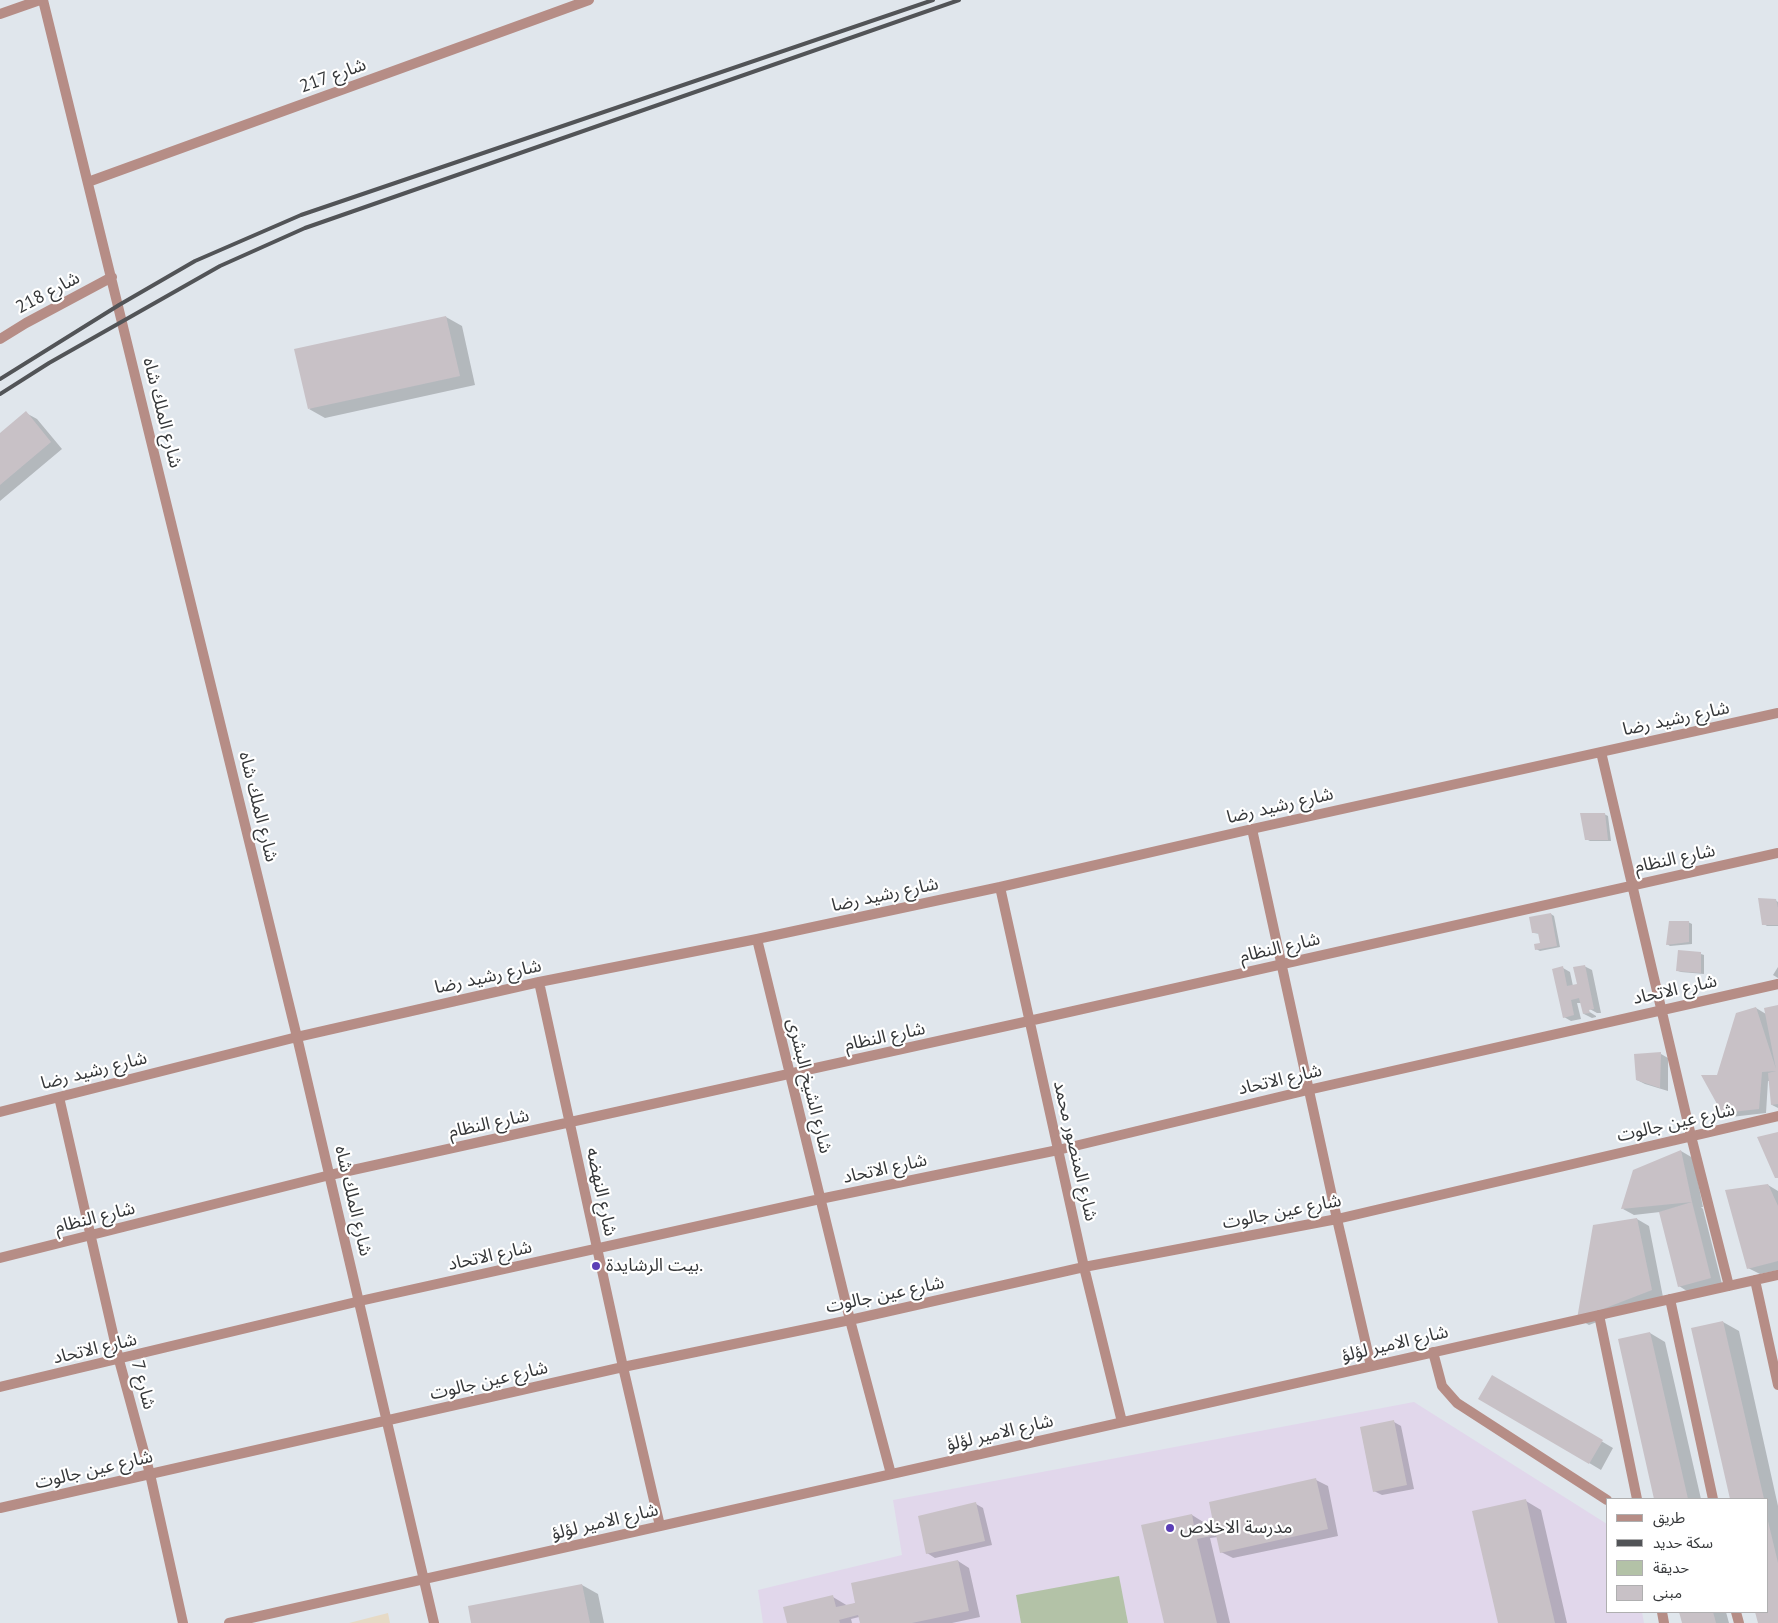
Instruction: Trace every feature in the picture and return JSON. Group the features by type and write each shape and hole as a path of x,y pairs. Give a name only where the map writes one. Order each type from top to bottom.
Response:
{"street":[{"path":"0,14 16,4 41,0"},
{"name":"شارع الملك شاه","path":"41,0 112,277 297,1037 434,1623"},
{"name":"شارع 217","path":"88,182 589,0"},
{"name":"شارع 218","path":"0,339 112,277"},
{"name":"شارع رشيد رضا","path":"0,1112 297,1037 539,982 757,939 1000,887 1252,829 1778,713"},
{"path":"1601,752 1691,1136 1729,1286"},
{"path":"1252,829 1336,1219 1371,1366"},
{"name":"شارع النظام","path":"0,1258 330,1176 1778,853"},
{"name":"شارع المنصور محمد","path":"1000,887 1084,1267 1122,1422"},
{"name":"شارع الشيخ البشرى","path":"757,939 850,1320 891,1474"},
{"name":"شارع النهضه","path":"539,982 623,1368 660,1526"},
{"name":"شارع الاتحاد","path":"0,1388 360,1301 1058,1150 1308,1090 1778,984"},
{"name":"شارع 7","path":"59,1097 119,1360 150,1474 183,1623"},
{"name":"شارع عين جالوت","path":"0,1508 388,1420 850,1320 1084,1267 1336,1219 1778,1116"},
{"name":"شارع الامير لؤلؤ","path":"229,1623 1778,1274"},
{"path":"1756,1280 1778,1385"},
{"path":"1670,1299 1712,1498"},
{"path":"1599,1315 1637,1498"},
{"path":"1433,1352 1442,1386 1457,1403 1606,1499"}],"shaded area":[{"name":"مدرسة الاخلاص","path":"1414,1402 1606,1523 1606,1613 1642,1613 1644,1623 763,1623 758,1590 902,1555 893,1500"},
{"path":"388,1613 390,1623 349,1623"}],"green space":[{"path":"1119,1576 1128,1623 1021,1623 1016,1595"}],"building":[{"path":"446,316 460,376 308,409 294,349"},
{"path":"26,411 51,442 0,485 0,433"},
{"path":"1580,813 1605,813 1608,840 1585,840"},
{"path":"1758,898 1776,899 1778,925 1762,925"},
{"path":"1551,913 1557,946 1535,950 1534,944 1540,943 1538,933 1532,933 1529,917"},
{"path":"1669,921 1689,921 1689,942 1666,945"},
{"path":"1678,950 1701,952 1701,973 1676,971"},
{"path":"1585,965 1594,1009 1589,1010 1590,1013 1583,1014 1579,998 1571,1000 1574,1015 1563,1018 1552,969 1563,966 1567,986 1577,984 1573,967"},
{"path":"1778,1005 1778,1104 1771,1105 1768,1073 1776,1071 1762,1072 1759,1109 1722,1113 1701,1075 1717,1075 1736,1013 1756,1007 1776,1069 1764,1008"},
{"path":"1661,1052 1660,1088 1636,1080 1634,1054"},
{"path":"1778,1132 1778,1178 1775,1178 1757,1137"},
{"path":"1681,1150 1692,1202 1621,1209 1633,1170"},
{"path":"1768,1184 1778,1206 1778,1261 1747,1269 1725,1190"},
{"path":"1692,1202 1711,1278 1678,1287 1659,1212"},
{"path":"1637,1218 1652,1290 1577,1319 1593,1225"},
{"path":"1723,1321 1764,1498 1730,1498 1691,1328"},
{"path":"1650,1332 1688,1498 1654,1498 1618,1339"},
{"path":"1492,1375 1603,1440 1589,1464 1478,1399"},
{"path":"1394,1420 1407,1485 1373,1492 1360,1427"},
{"path":"1316,1478 1328,1529 1220,1553 1216,1535 1197,1539 1217,1623 1164,1623 1141,1525 1192,1514 1194,1526 1213,1522 1209,1502"},
{"path":"1526,1499 1555,1623 1498,1623 1472,1511"},
{"path":"976,1502 985,1541 926,1554 918,1516"},
{"path":"1768,1521 1778,1563 1778,1623 1758,1623 1755,1613 1768,1613"},
{"path":"958,1560 969,1611 912,1623 860,1623 858,1615 839,1620 840,1623 787,1623 783,1607 833,1595 836,1607 855,1603 851,1583"},
{"path":"582,1584 590,1623 471,1623 468,1606"},
{"path":"1679,1613 1713,1613 1716,1623 1682,1623"}],"railway":[{"path":"0,379 119,305 195,261 301,215 933,0"},
{"path":"0,394 49,363 220,266 305,228 959,0"}],"place":[{"name":"بيت الرشايدة.","path":"596,1266"},
{"name":"مدرسة الاخلاص","path":"1170,1528"}]}
